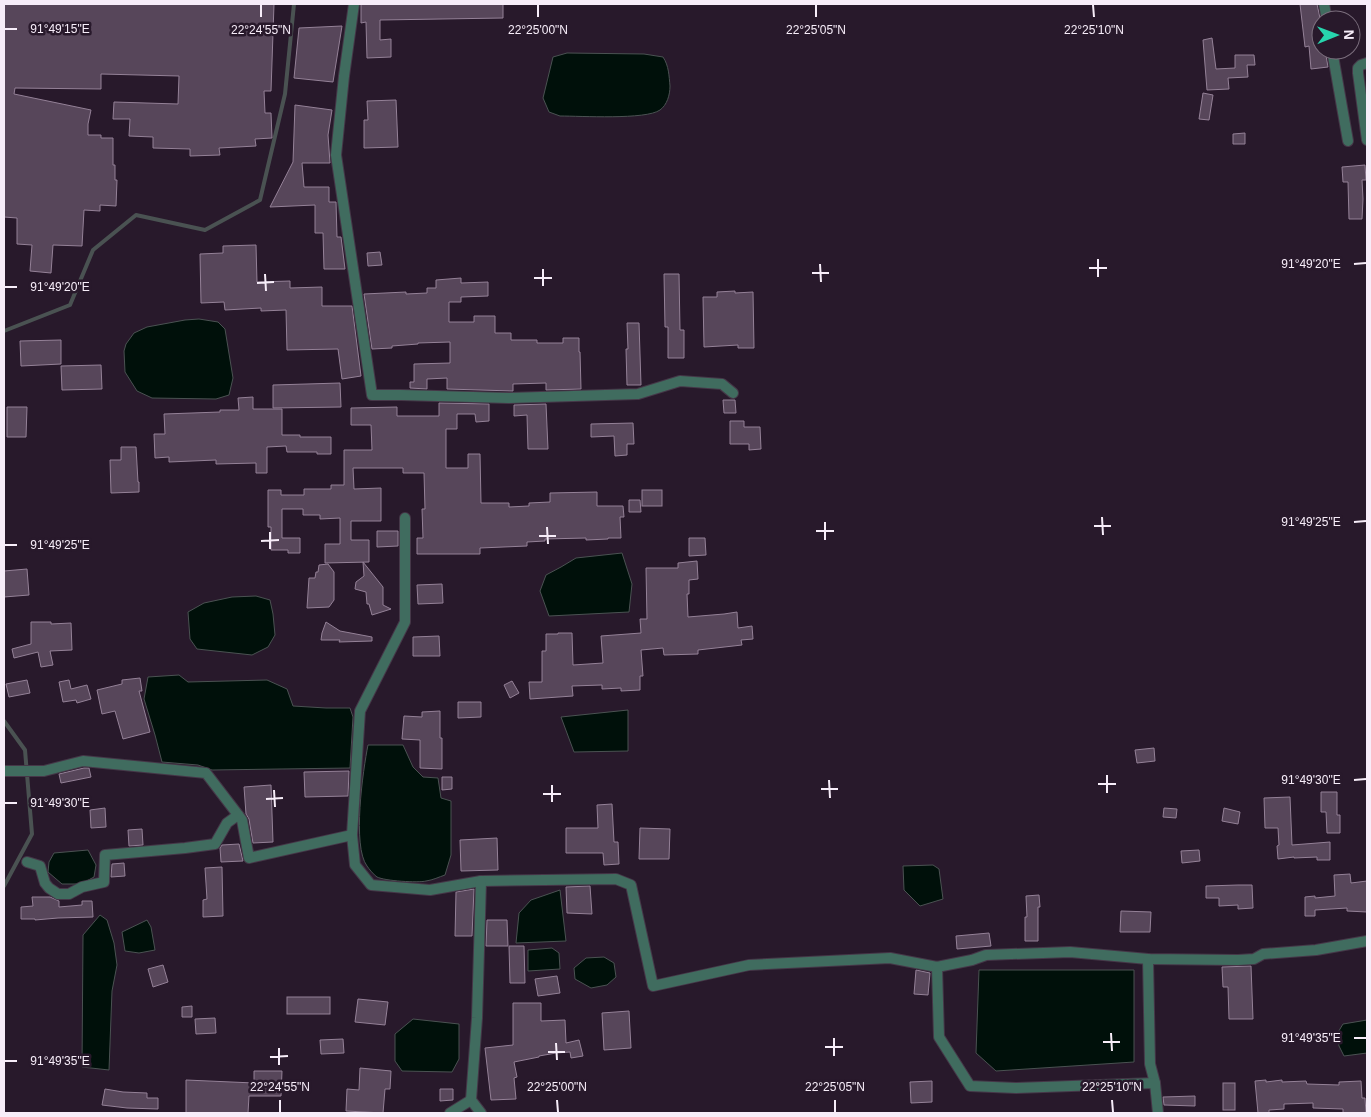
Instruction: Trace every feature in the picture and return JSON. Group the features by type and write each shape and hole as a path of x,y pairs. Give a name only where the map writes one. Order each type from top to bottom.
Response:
{"street":[{"path":"354,4 336,155 372,396 509,398 638,394 680,381 722,384 733,393"},
{"path":"1334,60 1348,141"},
{"path":"1367,63 1358,68 1367,140"},
{"path":"404,518 405,622 360,711 352,835 355,865 371,885 430,890 481,880 616,879 631,885 652,986 749,965 890,958 937,967 972,960 986,955 1070,952 1148,959 1254,959 1263,954 1316,950 1367,941"},
{"path":"7,771 44,771 83,761 206,773 242,820 249,858 352,835"},
{"path":"27,862 40,866 45,883 49,888 58,894 69,894 82,887 104,882 105,855 215,844 227,823 238,815"},
{"path":"481,880 477,1018 471,1100 481,1113"},
{"path":"1148,959 1150,1064 1155,1083 1158,1113"},
{"path":"937,967 939,1037 970,1086 1016,1088 1155,1083"},
{"path":"450,1113 471,1100"}],"shaded area":[{"path":"567,53 644,54 663,57 668,67 670,86 666,103 660,110 641,115 560,116 549,112 543,98 553,57"},
{"path":"199,319 218,322 225,329 233,378 229,395 216,399 152,398 137,391 125,372 124,351 126,344 134,333 147,327"},
{"path":"622,553 632,584 629,612 549,616 540,591 546,575 576,558"},
{"path":"256,596 270,600 275,635 268,647 252,655 197,649 190,639 188,612 204,603 232,597"},
{"path":"179,675 188,682 267,680 287,689 293,706 350,708 353,717 350,768 212,770 198,765 162,762 144,699 148,677"},
{"path":"628,710 628,751 574,752 561,717"},
{"path":"368,745 403,745 413,767 423,777 438,778 441,798 451,801 451,855 445,875 422,882 394,881 377,877 367,866 360,842 359,826"},
{"path":"88,850 96,865 94,877 81,884 62,884 48,872 49,862 54,853"},
{"path":"933,865 939,869 943,899 920,906 904,890 903,866"},
{"path":"560,890 566,941 516,943 519,913 531,900"},
{"path":"100,915 107,920 114,943 117,965 112,991 109,1070 82,1067 83,935"},
{"path":"147,920 151,927 155,950 139,953 125,951 122,932"},
{"path":"552,948 559,953 560,969 528,971 528,950"},
{"path":"604,957 614,963 616,977 607,985 591,988 575,979 574,968 586,958"},
{"path":"979,970 1134,970 1134,1062 996,1071 976,1053"},
{"path":"413,1019 459,1024 459,1059 452,1072 402,1071 395,1061 395,1034"},
{"path":"1367,1020 1367,1053 1344,1056 1339,1046 1337,1034 1343,1024"}],"building":[{"path":"4,4 274,4 271,91 264,91 265,113 271,113 272,138 255,139 256,146 219,148 220,155 190,156 190,149 153,148 153,137 129,136 130,119 113,119 114,102 178,104 179,76 101,74 101,89 15,88 14,94 91,110 88,135 101,135 101,138 113,138 113,165 115,165 115,180 117,180 116,206 100,205 100,211 84,210 82,246 53,245 51,273 30,271 32,245 17,244 17,218 4,217"},
{"path":"361,4 503,4 503,18 380,20 380,40 391,39 391,57 367,58 366,22 361,23"},
{"path":"1300,4 1317,4 1318,10 1311,10 1311,60 1327,60 1328,67 1311,69 1309,46 1305,47"},
{"path":"342,26 333,82 294,78 299,28"},
{"path":"1212,38 1216,69 1235,68 1235,55 1254,55 1255,65 1247,65 1248,77 1228,78 1229,89 1207,90 1203,40"},
{"path":"1203,93 1213,95 1209,120 1199,119"},
{"path":"396,100 398,147 364,148 364,120 368,120 367,101"},
{"path":"295,105 332,110 328,135 330,163 302,163 304,187 329,187 329,202 336,202 337,237 341,237 345,269 324,269 323,233 315,233 315,205 270,207 293,162"},
{"path":"1245,133 1245,144 1233,144 1233,134"},
{"path":"1365,165 1366,180 1362,180 1362,219 1349,219 1348,182 1343,182 1342,167"},
{"path":"256,245 257,282 290,281 290,288 322,287 322,306 352,306 361,376 342,379 338,349 287,350 286,310 261,311 261,308 225,310 224,302 201,303 200,254 223,253 223,246"},
{"path":"380,252 382,265 368,266 367,253"},
{"path":"664,274 679,274 680,330 684,330 684,358 668,358 668,327 665,327"},
{"path":"461,278 461,283 488,282 488,296 461,297 461,302 449,302 449,322 474,322 474,316 495,316 495,333 511,333 511,340 563,343 563,338 579,338 581,389 546,390 546,383 513,384 513,391 447,389 447,378 427,379 427,389 410,388 410,382 414,382 414,364 450,363 450,342 418,343 392,346 392,348 372,349 364,294 427,293 427,288 436,288 436,280"},
{"path":"735,291 735,293 753,292 754,348 738,348 738,345 704,347 703,297 717,297 717,292"},
{"path":"627,323 639,323 641,385 627,385"},
{"path":"61,340 61,364 21,366 20,341"},
{"path":"101,365 102,389 62,390 61,366"},
{"path":"340,383 341,407 273,408 273,385"},
{"path":"253,397 253,409 282,409 282,435 331,437 331,454 287,452 286,446 267,447 267,473 256,473 256,463 216,464 216,460 169,462 169,457 155,458 154,434 165,434 164,414 239,410 238,398"},
{"path":"723,400 735,400 736,413 724,413"},
{"path":"439,403 489,404 489,421 476,422 475,414 457,414 457,429 446,429 446,468 468,468 468,454 480,454 481,503 509,503 509,507 529,506 529,503 550,502 550,493 597,492 597,506 623,506 624,517 620,517 621,538 586,540 586,538 545,539 545,541 527,542 527,546 480,548 480,554 417,554 417,538 423,538 422,509 425,509 424,473 403,473 403,468 353,468 354,489 381,488 381,521 351,521 351,540 369,540 369,562 325,563 325,544 340,544 340,518 320,519 320,515 303,515 303,509 282,509 282,538 300,538 300,553 288,553 288,550 271,550 271,527 268,527 268,490 281,490 281,495 304,495 304,489 331,489 331,485 344,485 344,450 372,450 371,425 351,425 351,408 397,407 397,416 439,416"},
{"path":"546,404 548,449 528,449 527,415 514,416 514,405"},
{"path":"7,407 27,407 26,437 7,437"},
{"path":"730,421 744,421 744,427 760,427 761,449 749,450 749,444 730,444"},
{"path":"633,423 634,444 627,444 627,455 615,456 614,436 591,437 591,424"},
{"path":"121,447 136,447 139,492 111,493 110,460 121,460"},
{"path":"642,490 662,490 662,506 642,506"},
{"path":"629,500 640,500 641,512 629,512"},
{"path":"377,531 398,531 398,546 377,547"},
{"path":"689,538 705,538 706,555 689,556"},
{"path":"697,561 698,579 689,580 689,594 687,594 688,617 737,612 738,628 752,626 753,639 741,640 742,645 698,650 698,654 664,655 663,648 641,650 643,676 640,676 640,690 602,689 602,685 572,686 573,696 530,699 529,682 542,682 542,651 546,651 546,634 572,633 573,665 603,663 601,636 641,633 640,619 647,619 646,568 678,568 678,563"},
{"path":"363,562 383,587 383,605 391,609 372,615 369,604 367,604 366,592 355,589 356,582 364,576"},
{"path":"328,564 334,572 334,600 329,607 307,608 309,578 315,578 319,565"},
{"path":"27,569 29,595 4,597 4,571"},
{"path":"442,584 443,603 418,604 417,585"},
{"path":"31,622 71,623 72,650 50,651 53,665 41,667 38,652 14,658 12,649 31,644"},
{"path":"326,622 340,631 372,637 372,641 339,642 340,640 321,640"},
{"path":"439,636 440,656 413,656 413,637"},
{"path":"140,678 142,691 139,691 150,732 123,739 115,711 102,714 97,690 122,684 122,680"},
{"path":"27,680 30,693 9,697 6,684"},
{"path":"69,680 71,689 87,685 91,699 77,703 76,700 63,702 59,682"},
{"path":"512,681 519,693 510,698 504,685"},
{"path":"458,702 481,702 481,717 458,718"},
{"path":"440,711 442,769 420,768 420,740 402,739 404,716 422,717 422,712"},
{"path":"1154,748 1155,761 1137,763 1135,750"},
{"path":"89,768 91,777 61,783 59,774"},
{"path":"349,771 348,796 305,797 304,772"},
{"path":"442,777 452,777 452,789 442,790"},
{"path":"271,785 273,842 253,843 249,819 246,814 244,787"},
{"path":"1321,792 1337,792 1337,815 1340,815 1340,833 1327,833 1326,812 1321,812"},
{"path":"1290,797 1292,845 1330,842 1330,860 1317,860 1317,857 1278,859 1278,828 1265,828 1264,798"},
{"path":"612,804 614,842 618,842 619,864 604,865 603,853 566,853 566,828 598,828 597,805"},
{"path":"105,808 106,827 91,828 90,810"},
{"path":"1164,808 1177,809 1176,818 1163,817"},
{"path":"1224,808 1240,812 1238,824 1222,821"},
{"path":"640,828 670,829 669,859 639,859"},
{"path":"142,829 143,845 129,846 128,830"},
{"path":"497,838 498,870 461,871 460,840"},
{"path":"239,844 243,861 221,862 220,848 222,845"},
{"path":"1199,850 1200,861 1182,863 1181,851"},
{"path":"124,863 125,876 111,877 112,864"},
{"path":"222,867 223,916 203,917 203,900 207,899 205,868"},
{"path":"1350,874 1351,883 1367,881 1367,912 1347,911 1347,908 1315,910 1315,916 1305,916 1305,897 1335,896 1334,875"},
{"path":"1252,885 1253,908 1238,909 1238,905 1219,906 1219,898 1206,898 1206,886"},
{"path":"590,886 592,914 567,913 566,887"},
{"path":"474,889 472,936 455,936 456,892"},
{"path":"1039,895 1038,941 1025,941 1026,896"},
{"path":"32,897 50,897 59,901 59,907 82,905 82,901 92,901 93,917 21,919 21,907 33,906"},
{"path":"1121,911 1151,912 1150,932 1120,932"},
{"path":"487,920 507,920 508,946 486,946"},
{"path":"989,933 991,946 957,949 956,936"},
{"path":"509,946 524,946 525,983 510,983"},
{"path":"163,965 168,982 153,987 148,969"},
{"path":"1251,966 1253,1019 1229,1019 1228,987 1223,987 1222,967"},
{"path":"916,970 930,973 928,995 914,994"},
{"path":"557,976 560,993 538,996 535,979"},
{"path":"287,997 330,997 330,1014 287,1014"},
{"path":"358,999 388,1002 385,1025 355,1022"},
{"path":"513,1003 541,1003 541,1021 565,1020 566,1043 579,1040 583,1056 571,1058 570,1052 556,1053 514,1062 517,1077 514,1078 516,1099 491,1100 485,1048 513,1045"},
{"path":"192,1006 192,1017 182,1017 182,1007"},
{"path":"629,1011 631,1048 604,1050 602,1013"},
{"path":"215,1018 216,1033 196,1034 195,1019"},
{"path":"343,1039 344,1053 321,1054 320,1040"},
{"path":"360,1068 391,1071 390,1089 385,1089 383,1113 346,1111 347,1089 359,1090"},
{"path":"254,1071 282,1071 281,1096 249,1096 248,1113 186,1113 186,1080 254,1083"},
{"path":"1266,1080 1266,1082 1282,1080 1282,1082 1306,1081 1307,1084 1339,1085 1339,1082 1361,1081 1362,1098 1365,1098 1366,1113 1343,1113 1343,1109 1313,1108 1313,1103 1284,1104 1284,1109 1269,1110 1269,1113 1258,1113 1255,1081"},
{"path":"932,1081 932,1102 911,1103 910,1082"},
{"path":"1223,1083 1235,1083 1235,1110 1223,1110"},
{"path":"105,1089 147,1093 147,1098 158,1098 158,1109 102,1105"},
{"path":"440,1089 453,1089 453,1100 440,1101"},
{"path":"1195,1096 1195,1106 1164,1105 1163,1097"}],"waterway":[{"path":"4,331 70,305 93,250 136,215 205,230 260,200 285,94 294,4"},
{"path":"4,721 25,750 32,834 4,886"}]}
